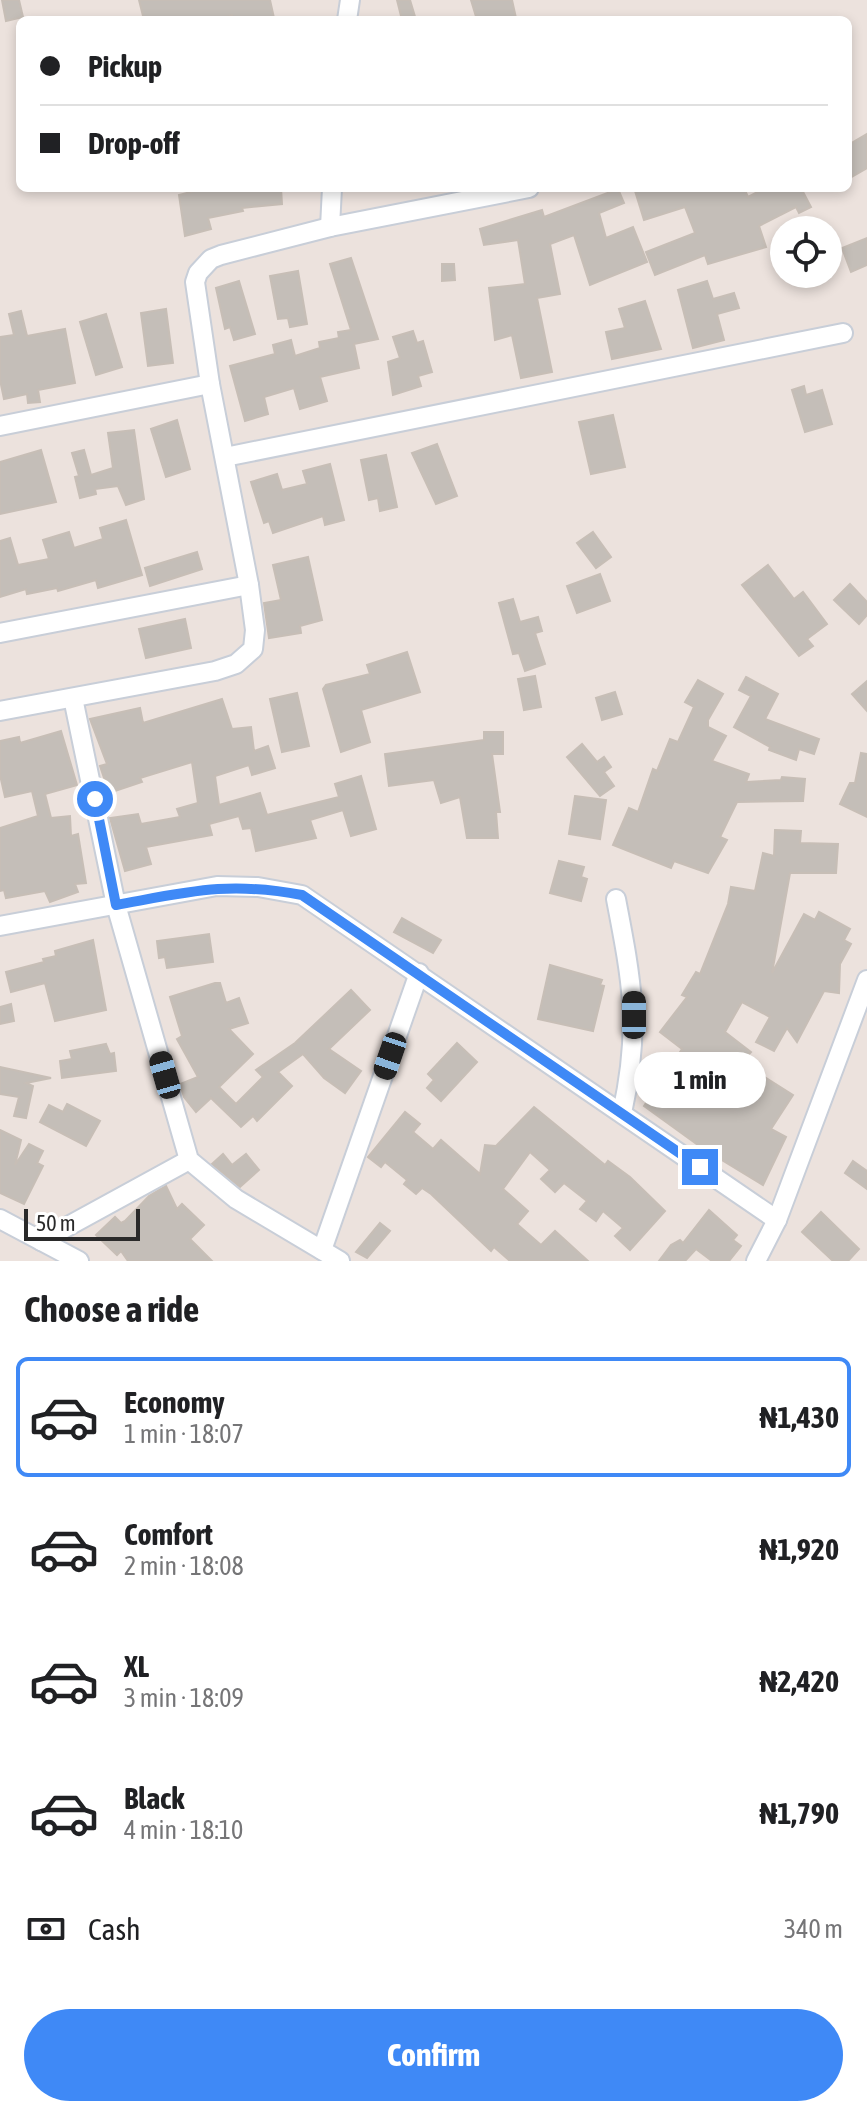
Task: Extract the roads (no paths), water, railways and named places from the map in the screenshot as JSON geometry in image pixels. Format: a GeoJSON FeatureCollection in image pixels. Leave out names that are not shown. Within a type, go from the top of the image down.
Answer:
{"type":"FeatureCollection","features":[{"type":"Feature","properties":{"kind":"street"},"geometry":{"type":"LineString","coordinates":[[330,227],[332,192]]}},
{"type":"Feature","properties":{"kind":"street"},"geometry":{"type":"LineString","coordinates":[[0,711],[215,671],[236,664],[253,649],[255,630],[249,585],[210,384],[195,282],[202,266],[221,255],[330,227],[509,192]]}},
{"type":"Feature","properties":{"kind":"street"},"geometry":{"type":"LineString","coordinates":[[225,457],[843,333]]}},
{"type":"Feature","properties":{"kind":"street"},"geometry":{"type":"LineString","coordinates":[[0,426],[210,384]]}},
{"type":"Feature","properties":{"kind":"street"},"geometry":{"type":"LineString","coordinates":[[0,633],[249,585]]}},
{"type":"Feature","properties":{"kind":"street"},"geometry":{"type":"LineString","coordinates":[[73,698],[116,905],[189,1160],[236,1199],[340,1261]]}},
{"type":"Feature","properties":{"kind":"street"},"geometry":{"type":"LineString","coordinates":[[0,926],[217,886],[258,887],[302,895],[777,1220]]}},
{"type":"Feature","properties":{"kind":"street"},"geometry":{"type":"LineString","coordinates":[[616,899],[634,992],[633,1062],[622,1113]]}},
{"type":"Feature","properties":{"kind":"street"},"geometry":{"type":"LineString","coordinates":[[322,1250],[419,973]]}},
{"type":"Feature","properties":{"kind":"street"},"geometry":{"type":"LineString","coordinates":[[756,1261],[777,1220],[867,980]]}},
{"type":"Feature","properties":{"kind":"street"},"geometry":{"type":"LineString","coordinates":[[41,1241],[189,1160]]}},
{"type":"Feature","properties":{"kind":"street"},"geometry":{"type":"LineString","coordinates":[[0,1219],[79,1261]]}}]}
